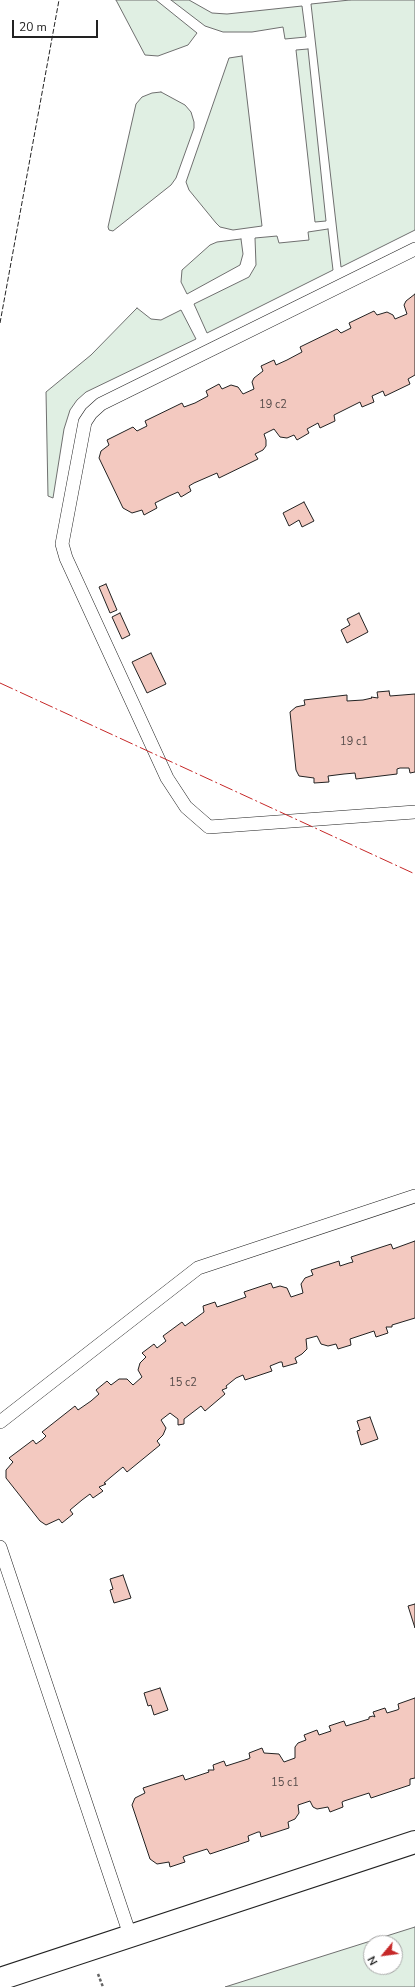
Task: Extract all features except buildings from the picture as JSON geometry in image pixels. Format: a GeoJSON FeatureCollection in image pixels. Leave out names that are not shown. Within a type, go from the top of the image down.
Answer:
{"type":"FeatureCollection","features":[{"type":"Feature","properties":{"kind":"street"},"geometry":{"type":"LineString","coordinates":[[0,1979],[415,1842]]}},
{"type":"Feature","properties":{"kind":"lane"},"geometry":{"type":"LineString","coordinates":[[415,249],[100,404],[91,412],[86,422],[62,544],[66,558],[167,778],[186,807],[209,827],[415,812]]}},
{"type":"Feature","properties":{"kind":"lane"},"geometry":{"type":"LineString","coordinates":[[0,1422],[198,1268],[415,1196]]}},
{"type":"Feature","properties":{"kind":"lane"},"geometry":{"type":"LineString","coordinates":[[0,1548],[130,1935]]}},
{"type":"Feature","properties":{"kind":"green space"},"geometry":{"type":"Polygon","coordinates":[[[116,0],[156,0],[197,33],[188,45],[158,56],[145,55],[116,0]]]}},
{"type":"Feature","properties":{"kind":"green space"},"geometry":{"type":"Polygon","coordinates":[[[171,0],[189,0],[212,13],[227,14],[302,6],[306,37],[285,39],[283,27],[252,32],[223,32],[205,26],[171,0]]]}},
{"type":"Feature","properties":{"kind":"green space"},"geometry":{"type":"Polygon","coordinates":[[[350,0],[415,0],[415,230],[341,267],[311,4],[350,0]]]}},
{"type":"Feature","properties":{"kind":"green space"},"geometry":{"type":"Polygon","coordinates":[[[308,49],[326,221],[315,222],[296,50],[308,49]]]}},
{"type":"Feature","properties":{"kind":"green space"},"geometry":{"type":"Polygon","coordinates":[[[242,56],[262,226],[233,230],[220,227],[216,223],[189,190],[186,182],[229,58],[242,56]]]}},
{"type":"Feature","properties":{"kind":"green space"},"geometry":{"type":"Polygon","coordinates":[[[161,92],[185,105],[191,112],[194,122],[194,128],[176,178],[171,185],[113,231],[109,230],[108,227],[136,104],[142,97],[152,93],[161,92]]]}},
{"type":"Feature","properties":{"kind":"green space"},"geometry":{"type":"Polygon","coordinates":[[[328,229],[333,270],[207,333],[194,304],[249,277],[256,265],[255,238],[277,236],[279,243],[309,240],[308,232],[328,229]]]}},
{"type":"Feature","properties":{"kind":"green space"},"geometry":{"type":"Polygon","coordinates":[[[241,239],[243,254],[240,265],[187,294],[181,282],[182,270],[210,245],[217,242],[241,239]]]}},
{"type":"Feature","properties":{"kind":"green space"},"geometry":{"type":"Polygon","coordinates":[[[137,308],[151,319],[161,320],[181,310],[196,339],[86,392],[77,400],[70,410],[64,429],[53,498],[48,496],[46,392],[91,355],[137,308]]]}},
{"type":"Feature","properties":{"kind":"green space"},"geometry":{"type":"Polygon","coordinates":[[[415,1927],[415,1987],[225,1987],[363,1943],[363,1975],[403,1975],[403,1935],[390,1935],[415,1927]]]}},
{"type":"Feature","properties":{"kind":"fence"},"geometry":{"type":"LineString","coordinates":[[0,323],[59,0]]}},
{"type":"Feature","properties":{"kind":"power"},"geometry":{"type":"LineString","coordinates":[[0,683],[415,874]]}}]}
